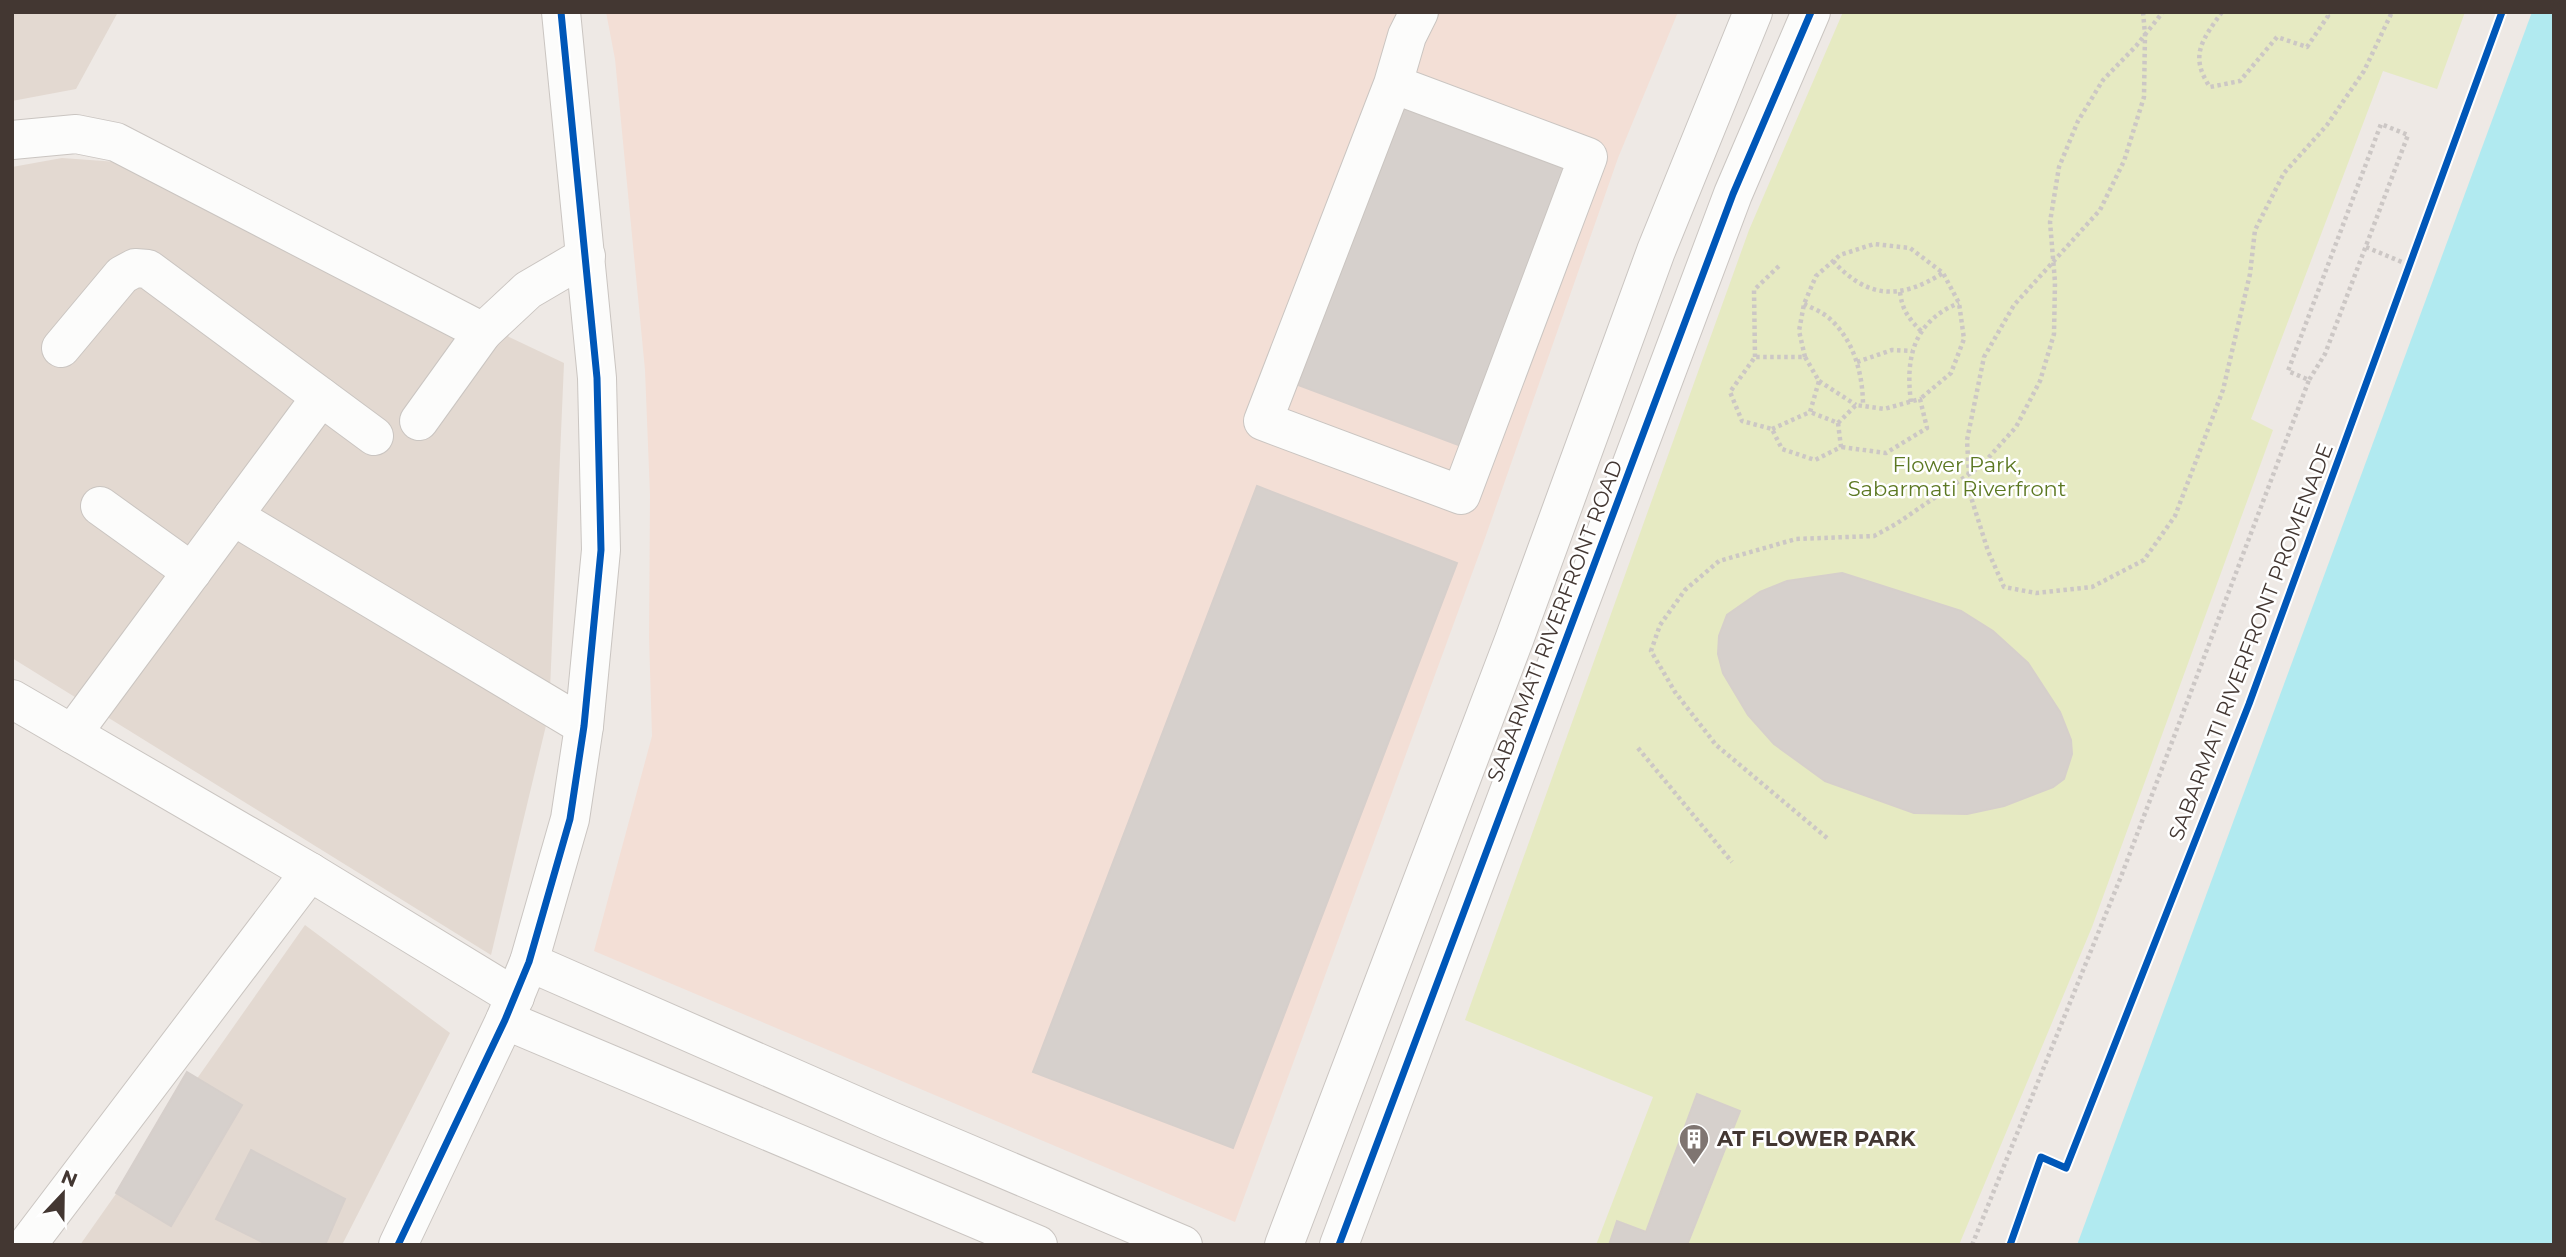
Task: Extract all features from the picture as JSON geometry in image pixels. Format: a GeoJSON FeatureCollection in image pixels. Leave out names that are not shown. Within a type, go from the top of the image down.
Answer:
{"type":"FeatureCollection","features":[{"type":"Feature","properties":{"kind":"street"},"geometry":{"type":"LineString","coordinates":[[398,1245],[516,993],[570,819],[584,726],[601,550],[597,378],[561,12]]}},
{"type":"Feature","properties":{"kind":"street"},"geometry":{"type":"LineString","coordinates":[[1392,84],[1588,157],[1461,495],[1263,421],[1392,84],[1407,36],[1419,12]]}},
{"type":"Feature","properties":{"kind":"street","name":"SABARMATI RIVERFRONT ROAD"},"geometry":{"type":"LineString","coordinates":[[1284,1245],[1514,640],[1656,251],[1753,12]]}},
{"type":"Feature","properties":{"kind":"street","name":"SABARMATI RIVERFRONT ROAD"},"geometry":{"type":"LineString","coordinates":[[1339,1245],[1733,194],[1811,12]]}},
{"type":"Feature","properties":{"kind":"street"},"geometry":{"type":"LineString","coordinates":[[12,139],[76,134],[116,142],[483,332]]}},
{"type":"Feature","properties":{"kind":"street"},"geometry":{"type":"LineString","coordinates":[[419,421],[483,332],[528,290],[586,256]]}},
{"type":"Feature","properties":{"kind":"street"},"geometry":{"type":"LineString","coordinates":[[61,348],[122,275],[135,268],[148,269],[374,436]]}},
{"type":"Feature","properties":{"kind":"street"},"geometry":{"type":"LineString","coordinates":[[72,734],[321,397]]}},
{"type":"Feature","properties":{"kind":"street"},"geometry":{"type":"LineString","coordinates":[[100,506],[192,572]]}},
{"type":"Feature","properties":{"kind":"street"},"geometry":{"type":"LineString","coordinates":[[233,516],[584,726]]}},
{"type":"Feature","properties":{"kind":"street"},"geometry":{"type":"LineString","coordinates":[[12,699],[516,993],[870,1174],[1038,1245]]}},
{"type":"Feature","properties":{"kind":"street"},"geometry":{"type":"LineString","coordinates":[[27,1245],[310,872]]}},
{"type":"Feature","properties":{"kind":"street"},"geometry":{"type":"LineString","coordinates":[[516,993],[891,1121],[1183,1245]]}},
{"type":"Feature","properties":{"kind":"street"},"geometry":{"type":"LineString","coordinates":[[870,1174],[891,1121]]}},
{"type":"Feature","properties":{"kind":"path"},"geometry":{"type":"LineString","coordinates":[[2143,12],[2144,97],[2124,161],[2100,210],[2014,305],[1983,358],[1967,440],[1970,494],[1988,551],[2004,587],[2036,593],[2092,587],[2144,560],[2175,516],[2223,390],[2250,274],[2255,230],[2284,173],[2327,125],[2364,71],[2392,12]]}},
{"type":"Feature","properties":{"kind":"path"},"geometry":{"type":"LineString","coordinates":[[1827,838],[1716,745],[1675,692],[1651,651],[1660,625],[1685,590],[1719,561],[1796,538],[1874,536],[1980,467],[2016,427],[2040,381],[2054,334],[2050,222],[2059,167],[2078,121],[2104,80],[2163,12]]}},
{"type":"Feature","properties":{"kind":"path"},"geometry":{"type":"LineString","coordinates":[[2222,12],[2199,47],[2199,71],[2210,88],[2240,81],[2277,37],[2307,47],[2328,16],[2326,12]]}},
{"type":"Feature","properties":{"kind":"path"},"geometry":{"type":"LineString","coordinates":[[1972,1245],[2122,874],[2309,380],[2325,354],[2408,135],[2381,124],[2288,371],[2309,380]]}},
{"type":"Feature","properties":{"kind":"path"},"geometry":{"type":"LineString","coordinates":[[1874,244],[1910,248],[1943,273],[1959,303],[1964,339],[1951,373],[1920,399],[1884,410],[1856,405],[1819,380],[1805,358],[1799,331],[1804,304],[1816,276],[1833,261],[1840,255],[1874,244]]}},
{"type":"Feature","properties":{"kind":"path"},"geometry":{"type":"LineString","coordinates":[[2366,247],[2409,265]]}},
{"type":"Feature","properties":{"kind":"path"},"geometry":{"type":"LineString","coordinates":[[2404,278],[2414,252]]}},
{"type":"Feature","properties":{"kind":"path"},"geometry":{"type":"LineString","coordinates":[[1833,261],[1850,280],[1875,290],[1900,292],[1923,285],[1943,273]]}},
{"type":"Feature","properties":{"kind":"path"},"geometry":{"type":"LineString","coordinates":[[1781,264],[1754,290],[1755,357],[1730,392],[1742,421],[1772,429],[1810,412],[1838,423]]}},
{"type":"Feature","properties":{"kind":"path"},"geometry":{"type":"LineString","coordinates":[[1900,292],[1907,317],[1922,332]]}},
{"type":"Feature","properties":{"kind":"path"},"geometry":{"type":"LineString","coordinates":[[1911,402],[1908,378],[1912,351],[1930,320],[1944,309],[1959,303]]}},
{"type":"Feature","properties":{"kind":"path"},"geometry":{"type":"LineString","coordinates":[[1804,304],[1829,318],[1847,340],[1857,362],[1863,390],[1863,406]]}},
{"type":"Feature","properties":{"kind":"path"},"geometry":{"type":"LineString","coordinates":[[1857,362],[1892,350],[1912,351]]}},
{"type":"Feature","properties":{"kind":"path"},"geometry":{"type":"LineString","coordinates":[[1755,357],[1805,358]]}},
{"type":"Feature","properties":{"kind":"path"},"geometry":{"type":"LineString","coordinates":[[1810,412],[1819,380]]}},
{"type":"Feature","properties":{"kind":"path"},"geometry":{"type":"LineString","coordinates":[[1772,429],[1782,449],[1815,460],[1841,447],[1886,453],[1927,428],[1920,399]]}},
{"type":"Feature","properties":{"kind":"path"},"geometry":{"type":"LineString","coordinates":[[1838,423],[1856,405]]}},
{"type":"Feature","properties":{"kind":"path"},"geometry":{"type":"LineString","coordinates":[[1838,423],[1841,447]]}},
{"type":"Feature","properties":{"kind":"path"},"geometry":{"type":"LineString","coordinates":[[1638,748],[1732,862]]}},
{"type":"Feature","properties":{"kind":"shaded area"},"geometry":{"type":"Polygon","coordinates":[[[12,12],[118,12],[76,89],[12,101],[12,12]]]}},
{"type":"Feature","properties":{"kind":"shaded area"},"geometry":{"type":"Polygon","coordinates":[[[606,12],[1678,12],[1618,158],[1485,538],[1235,1222],[594,951],[652,736],[649,637],[650,495],[645,370],[615,59],[606,12]]]}},
{"type":"Feature","properties":{"kind":"shaded area"},"geometry":{"type":"Polygon","coordinates":[[[62,158],[145,164],[564,363],[549,713],[491,955],[12,658],[12,167],[62,158]]]}},
{"type":"Feature","properties":{"kind":"shaded area"},"geometry":{"type":"Polygon","coordinates":[[[305,925],[450,1033],[342,1245],[80,1245],[305,925]]]}},
{"type":"Feature","properties":{"kind":"green space","name":"Flower Park, Sabarmati Riverfront"},"geometry":{"type":"Polygon","coordinates":[[[1843,12],[2465,12],[2437,89],[2383,71],[2251,419],[2273,430],[2092,927],[1959,1245],[1596,1245],[1653,1097],[1465,1020],[1749,230],[1843,12]]]}},
{"type":"Feature","properties":{"kind":"water"},"geometry":{"type":"Polygon","coordinates":[[[2532,12],[2554,12],[2554,1245],[2077,1245],[2532,12]]]}},
{"type":"Feature","properties":{"kind":"building"},"geometry":{"type":"Polygon","coordinates":[[[1402,107],[1565,168],[1461,446],[1298,385],[1402,107]]]}},
{"type":"Feature","properties":{"kind":"building"},"geometry":{"type":"Polygon","coordinates":[[[1257,486],[1457,563],[1233,1148],[1033,1072],[1257,486]]]}},
{"type":"Feature","properties":{"kind":"building"},"geometry":{"type":"Polygon","coordinates":[[[1842,573],[1961,611],[1993,631],[2028,663],[2060,712],[2071,740],[2072,754],[2064,779],[2053,787],[2004,806],[1967,814],[1914,813],[1825,781],[1774,744],[1748,715],[1723,673],[1718,654],[1719,636],[1727,615],[1760,592],[1787,581],[1842,573]]]}},
{"type":"Feature","properties":{"kind":"building"},"geometry":{"type":"Polygon","coordinates":[[[187,1072],[242,1105],[171,1226],[116,1193],[187,1072]]]}},
{"type":"Feature","properties":{"kind":"building","name":"AT FLOWER PARK"},"geometry":{"type":"Polygon","coordinates":[[[1697,1094],[1740,1111],[1687,1245],[1609,1245],[1617,1221],[1646,1232],[1697,1094]]]}},
{"type":"Feature","properties":{"kind":"building"},"geometry":{"type":"Polygon","coordinates":[[[251,1150],[345,1199],[325,1245],[268,1245],[216,1219],[251,1150]]]}},
{"type":"Feature","properties":{"kind":"cycle path"},"geometry":{"type":"LineString","coordinates":[[398,1245],[505,1020],[529,962],[570,819],[584,726],[601,550],[597,378],[561,12]]}},
{"type":"Feature","properties":{"kind":"cycle path"},"geometry":{"type":"LineString","coordinates":[[1339,1245],[1733,194],[1811,12]]}},
{"type":"Feature","properties":{"kind":"cycle path","name":"SABARMATI RIVERFRONT PROMENADE"},"geometry":{"type":"LineString","coordinates":[[2010,1245],[2041,1157],[2066,1168],[2249,704],[2502,12]]}},
{"type":"Feature","properties":{"kind":"place","name":"AT FLOWER PARK"},"geometry":{"type":"Point","coordinates":[1694,1166]}}]}
